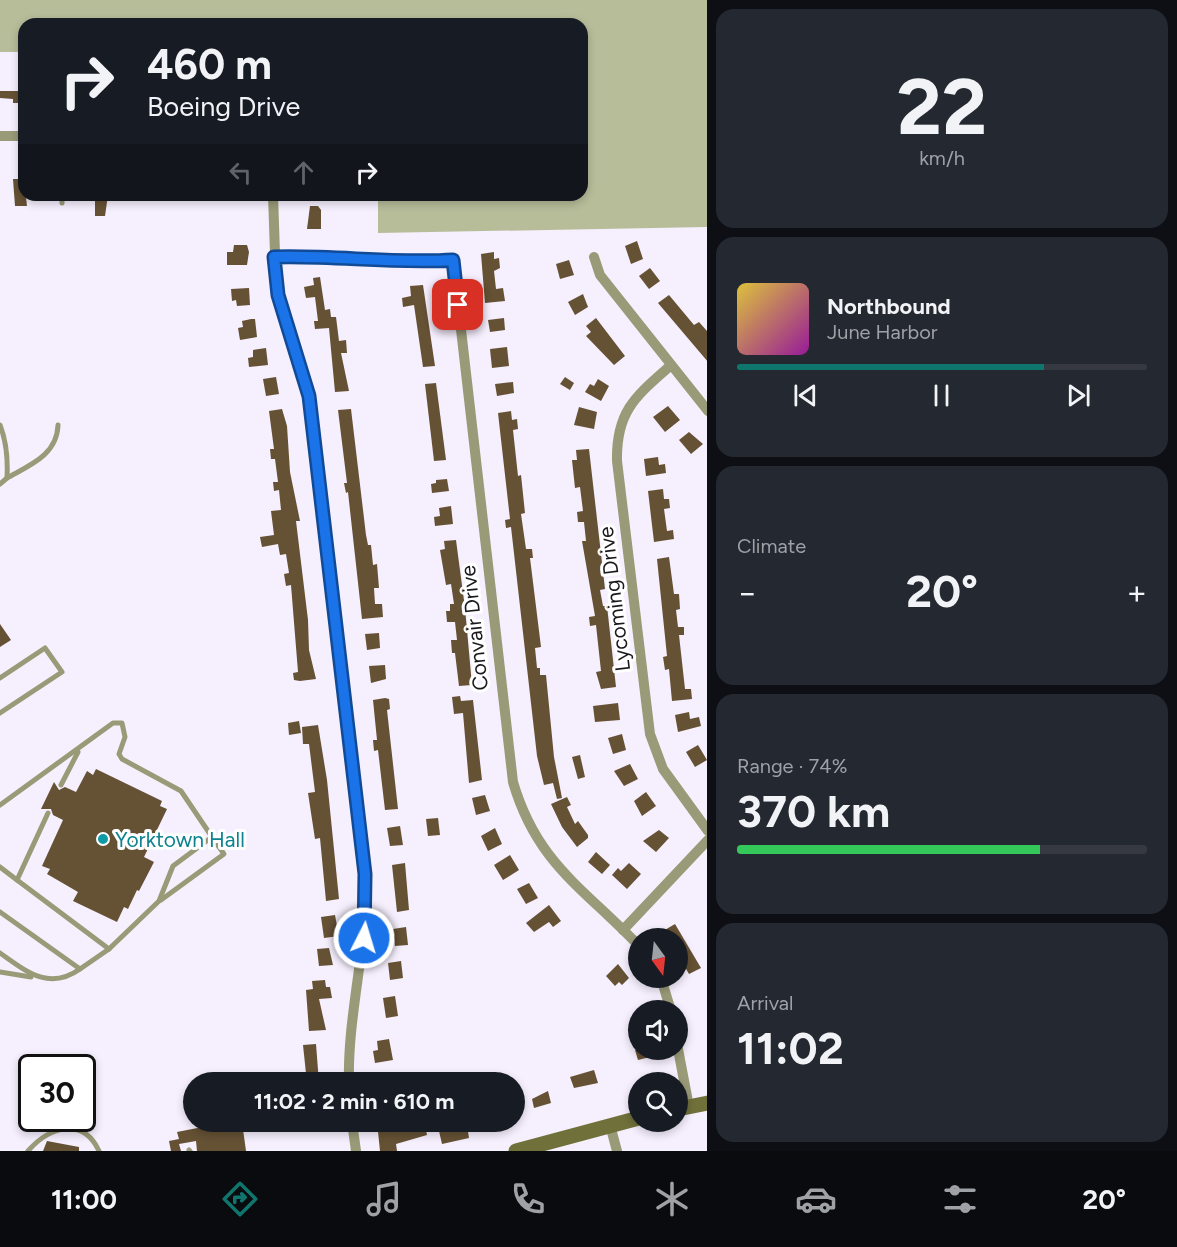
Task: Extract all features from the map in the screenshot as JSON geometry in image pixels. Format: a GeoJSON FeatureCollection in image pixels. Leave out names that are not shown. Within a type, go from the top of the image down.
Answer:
{"type":"FeatureCollection","features":[{"type":"Feature","properties":{"kind":"street"},"geometry":{"type":"LineString","coordinates":[[0,136],[18,136]]}},
{"type":"Feature","properties":{"kind":"street"},"geometry":{"type":"LineString","coordinates":[[273,201],[274,257],[278,295],[309,396],[365,874],[366,923],[350,1033],[349,1072]]}},
{"type":"Feature","properties":{"kind":"street","name":"Convair Drive"},"geometry":{"type":"LineString","coordinates":[[274,257],[334,256],[401,262],[453,260],[513,782],[528,824],[551,860],[628,935]]}},
{"type":"Feature","properties":{"kind":"street"},"geometry":{"type":"LineString","coordinates":[[594,257],[600,275],[707,410]]}},
{"type":"Feature","properties":{"kind":"street","name":"Lycoming Drive"},"geometry":{"type":"LineString","coordinates":[[670,366],[638,394],[624,413],[617,437],[617,461],[650,734],[663,769],[707,830]]}},
{"type":"Feature","properties":{"kind":"street"},"geometry":{"type":"LineString","coordinates":[[623,930],[707,841]]}},
{"type":"Feature","properties":{"kind":"street"},"geometry":{"type":"LineString","coordinates":[[688,1107],[707,1102]]}},
{"type":"Feature","properties":{"kind":"street"},"geometry":{"type":"LineString","coordinates":[[525,1150],[628,1121]]}},
{"type":"Feature","properties":{"kind":"street"},"geometry":{"type":"LineString","coordinates":[[610,1125],[617,1151]]}},
{"type":"Feature","properties":{"kind":"street"},"geometry":{"type":"LineString","coordinates":[[353,1132],[356,1151]]}},
{"type":"Feature","properties":{"kind":"lane"},"geometry":{"type":"LineString","coordinates":[[0,425],[5,438],[7,478]]}},
{"type":"Feature","properties":{"kind":"lane"},"geometry":{"type":"LineString","coordinates":[[0,484],[50,450],[58,435],[58,425]]}},
{"type":"Feature","properties":{"kind":"lane"},"geometry":{"type":"LineString","coordinates":[[0,678],[45,648],[62,672],[0,713]]}},
{"type":"Feature","properties":{"kind":"lane"},"geometry":{"type":"LineString","coordinates":[[0,805],[79,750],[113,723],[122,723],[125,731],[119,754],[122,759],[181,791],[225,854],[159,901],[109,949],[81,969],[54,981],[0,972]]}},
{"type":"Feature","properties":{"kind":"lane"},"geometry":{"type":"LineString","coordinates":[[61,785],[79,750]]}},
{"type":"Feature","properties":{"kind":"lane"},"geometry":{"type":"LineString","coordinates":[[17,880],[48,813]]}},
{"type":"Feature","properties":{"kind":"lane"},"geometry":{"type":"LineString","coordinates":[[159,901],[173,866],[212,837]]}},
{"type":"Feature","properties":{"kind":"lane"},"geometry":{"type":"LineString","coordinates":[[0,867],[109,949]]}},
{"type":"Feature","properties":{"kind":"lane"},"geometry":{"type":"LineString","coordinates":[[0,912],[81,969]]}},
{"type":"Feature","properties":{"kind":"lane"},"geometry":{"type":"LineString","coordinates":[[0,953],[33,977]]}},
{"type":"Feature","properties":{"kind":"lane"},"geometry":{"type":"LineString","coordinates":[[28,1151],[44,1134],[77,1128],[89,1134],[99,1151]]}},
{"type":"Feature","properties":{"kind":"green space"},"geometry":{"type":"Polygon","coordinates":[[[0,0],[707,0],[707,227],[378,233],[378,201],[588,201],[588,18],[18,18],[18,52],[0,52],[0,0]]]}},
{"type":"Feature","properties":{"kind":"building"},"geometry":{"type":"Polygon","coordinates":[[[0,91],[18,91],[18,103],[13,103],[13,99],[0,98],[0,91]]]}},
{"type":"Feature","properties":{"kind":"building"},"geometry":{"type":"Polygon","coordinates":[[[13,179],[18,179],[18,201],[26,201],[27,206],[15,206],[13,179]]]}},
{"type":"Feature","properties":{"kind":"building"},"geometry":{"type":"Polygon","coordinates":[[[95,201],[107,201],[105,216],[95,216],[95,201]]]}},
{"type":"Feature","properties":{"kind":"building"},"geometry":{"type":"Polygon","coordinates":[[[310,206],[318,206],[321,210],[321,229],[307,229],[310,206]]]}},
{"type":"Feature","properties":{"kind":"building"},"geometry":{"type":"Polygon","coordinates":[[[637,241],[643,259],[631,264],[625,246],[637,241]]]}},
{"type":"Feature","properties":{"kind":"building"},"geometry":{"type":"Polygon","coordinates":[[[234,245],[247,245],[249,252],[247,265],[227,265],[227,252],[233,252],[234,245]]]}},
{"type":"Feature","properties":{"kind":"building"},"geometry":{"type":"Polygon","coordinates":[[[494,252],[494,259],[499,258],[500,268],[494,271],[496,289],[503,288],[505,301],[485,303],[481,254],[494,252]]]}},
{"type":"Feature","properties":{"kind":"building"},"geometry":{"type":"Polygon","coordinates":[[[569,260],[574,275],[560,279],[556,264],[569,260]]]}},
{"type":"Feature","properties":{"kind":"building"},"geometry":{"type":"Polygon","coordinates":[[[650,268],[660,281],[649,289],[639,276],[650,268]]]}},
{"type":"Feature","properties":{"kind":"building"},"geometry":{"type":"Polygon","coordinates":[[[320,277],[325,310],[330,309],[331,317],[336,317],[339,341],[346,340],[347,353],[341,353],[349,391],[335,392],[329,328],[315,329],[314,321],[318,321],[315,297],[306,298],[304,287],[314,285],[313,278],[320,277]]]}},
{"type":"Feature","properties":{"kind":"building"},"geometry":{"type":"Polygon","coordinates":[[[423,285],[435,366],[423,367],[414,305],[403,307],[402,298],[411,296],[410,286],[423,285]]]}},
{"type":"Feature","properties":{"kind":"building"},"geometry":{"type":"Polygon","coordinates":[[[249,288],[250,305],[237,306],[236,300],[232,301],[231,289],[249,288]]]}},
{"type":"Feature","properties":{"kind":"building"},"geometry":{"type":"Polygon","coordinates":[[[583,294],[588,307],[575,315],[568,302],[583,294]]]}},
{"type":"Feature","properties":{"kind":"building"},"geometry":{"type":"Polygon","coordinates":[[[669,295],[694,325],[699,322],[707,331],[707,361],[658,303],[669,295]]]}},
{"type":"Feature","properties":{"kind":"building"},"geometry":{"type":"Polygon","coordinates":[[[504,318],[505,330],[490,332],[488,320],[504,318]]]}},
{"type":"Feature","properties":{"kind":"building"},"geometry":{"type":"Polygon","coordinates":[[[596,318],[625,356],[614,365],[586,336],[591,332],[586,326],[596,318]]]}},
{"type":"Feature","properties":{"kind":"building"},"geometry":{"type":"Polygon","coordinates":[[[255,319],[257,337],[240,340],[238,328],[243,327],[242,321],[255,319]]]}},
{"type":"Feature","properties":{"kind":"building"},"geometry":{"type":"Polygon","coordinates":[[[507,347],[509,366],[492,368],[490,349],[507,347]]]}},
{"type":"Feature","properties":{"kind":"building"},"geometry":{"type":"Polygon","coordinates":[[[266,348],[268,365],[249,367],[248,358],[253,357],[253,350],[266,348]]]}},
{"type":"Feature","properties":{"kind":"building"},"geometry":{"type":"Polygon","coordinates":[[[276,377],[279,394],[266,396],[263,379],[276,377]]]}},
{"type":"Feature","properties":{"kind":"building"},"geometry":{"type":"Polygon","coordinates":[[[565,377],[574,383],[570,390],[560,384],[565,377]]]}},
{"type":"Feature","properties":{"kind":"building"},"geometry":{"type":"Polygon","coordinates":[[[598,379],[609,386],[601,401],[585,392],[590,384],[594,386],[598,379]]]}},
{"type":"Feature","properties":{"kind":"building"},"geometry":{"type":"Polygon","coordinates":[[[513,382],[514,393],[497,396],[495,384],[513,382]]]}},
{"type":"Feature","properties":{"kind":"building"},"geometry":{"type":"Polygon","coordinates":[[[436,383],[446,460],[434,461],[425,384],[436,383]]]}},
{"type":"Feature","properties":{"kind":"building"},"geometry":{"type":"Polygon","coordinates":[[[668,406],[680,420],[665,432],[653,417],[668,406]]]}},
{"type":"Feature","properties":{"kind":"building"},"geometry":{"type":"Polygon","coordinates":[[[579,407],[597,412],[594,429],[574,425],[579,407]]]}},
{"type":"Feature","properties":{"kind":"building"},"geometry":{"type":"Polygon","coordinates":[[[282,409],[287,426],[290,472],[300,521],[296,521],[308,620],[309,650],[316,679],[300,681],[294,680],[293,673],[298,672],[291,585],[286,586],[284,574],[289,573],[286,554],[280,555],[278,544],[262,547],[260,537],[274,535],[271,511],[281,510],[279,490],[274,491],[273,482],[278,482],[275,459],[271,459],[270,449],[274,449],[269,411],[282,409]]]}},
{"type":"Feature","properties":{"kind":"building"},"geometry":{"type":"Polygon","coordinates":[[[351,409],[366,535],[368,545],[371,545],[373,565],[377,564],[379,588],[374,588],[375,604],[382,604],[383,617],[362,619],[348,492],[346,493],[344,483],[347,483],[338,410],[351,409]]]}},
{"type":"Feature","properties":{"kind":"building"},"geometry":{"type":"Polygon","coordinates":[[[511,411],[512,420],[517,419],[518,429],[513,430],[518,476],[521,475],[525,513],[521,514],[526,549],[532,549],[533,558],[530,558],[541,647],[535,648],[537,668],[540,668],[540,675],[546,675],[554,757],[562,798],[557,799],[553,783],[544,785],[537,756],[511,527],[506,528],[505,520],[510,519],[498,413],[511,411]]]}},
{"type":"Feature","properties":{"kind":"building"},"geometry":{"type":"Polygon","coordinates":[[[689,432],[703,444],[691,454],[679,440],[689,432]]]}},
{"type":"Feature","properties":{"kind":"building"},"geometry":{"type":"Polygon","coordinates":[[[589,449],[605,589],[600,590],[603,606],[607,606],[616,687],[601,689],[596,672],[601,671],[596,625],[590,626],[589,617],[595,616],[582,541],[586,541],[584,522],[578,522],[577,512],[583,511],[580,487],[575,488],[572,460],[577,460],[576,450],[589,449]]]}},
{"type":"Feature","properties":{"kind":"building"},"geometry":{"type":"Polygon","coordinates":[[[658,457],[659,465],[665,464],[666,473],[646,476],[644,459],[658,457]]]}},
{"type":"Feature","properties":{"kind":"building"},"geometry":{"type":"Polygon","coordinates":[[[447,479],[449,491],[432,493],[431,484],[436,483],[436,480],[447,479]]]}},
{"type":"Feature","properties":{"kind":"building"},"geometry":{"type":"Polygon","coordinates":[[[663,489],[664,499],[669,499],[670,508],[664,509],[667,531],[673,530],[674,539],[654,542],[648,491],[663,489]]]}},
{"type":"Feature","properties":{"kind":"building"},"geometry":{"type":"Polygon","coordinates":[[[451,506],[453,524],[435,526],[434,517],[440,516],[439,508],[451,506]]]}},
{"type":"Feature","properties":{"kind":"building"},"geometry":{"type":"Polygon","coordinates":[[[456,540],[472,685],[459,686],[451,640],[457,640],[455,622],[447,622],[446,611],[450,611],[450,604],[454,604],[451,584],[446,585],[440,550],[445,549],[444,541],[456,540]]]}},
{"type":"Feature","properties":{"kind":"building"},"geometry":{"type":"Polygon","coordinates":[[[669,557],[674,594],[679,594],[680,609],[676,610],[678,627],[684,627],[684,635],[679,635],[685,689],[691,689],[692,699],[672,701],[669,669],[665,670],[663,657],[667,656],[657,559],[669,557]]]}},
{"type":"Feature","properties":{"kind":"building"},"geometry":{"type":"Polygon","coordinates":[[[0,624],[11,640],[0,647],[0,624]]]}},
{"type":"Feature","properties":{"kind":"building"},"geometry":{"type":"Polygon","coordinates":[[[379,633],[380,648],[367,650],[365,634],[379,633]]]}},
{"type":"Feature","properties":{"kind":"building"},"geometry":{"type":"Polygon","coordinates":[[[385,665],[386,679],[371,683],[369,666],[385,665]]]}},
{"type":"Feature","properties":{"kind":"building"},"geometry":{"type":"Polygon","coordinates":[[[460,696],[461,701],[473,700],[482,780],[469,783],[463,713],[454,714],[452,697],[460,696]]]}},
{"type":"Feature","properties":{"kind":"building"},"geometry":{"type":"Polygon","coordinates":[[[389,699],[390,709],[387,710],[398,809],[385,810],[378,750],[374,751],[373,740],[377,740],[373,700],[389,699]]]}},
{"type":"Feature","properties":{"kind":"building"},"geometry":{"type":"Polygon","coordinates":[[[618,703],[620,720],[595,722],[593,706],[618,703]]]}},
{"type":"Feature","properties":{"kind":"building"},"geometry":{"type":"Polygon","coordinates":[[[689,712],[690,719],[699,717],[701,726],[678,732],[675,715],[689,712]]]}},
{"type":"Feature","properties":{"kind":"building"},"geometry":{"type":"Polygon","coordinates":[[[299,721],[301,733],[289,735],[288,723],[299,721]]]}},
{"type":"Feature","properties":{"kind":"building"},"geometry":{"type":"Polygon","coordinates":[[[318,725],[327,780],[339,899],[326,901],[320,838],[315,839],[308,793],[315,792],[309,744],[303,744],[302,727],[318,725]]]}},
{"type":"Feature","properties":{"kind":"building"},"geometry":{"type":"Polygon","coordinates":[[[622,734],[626,750],[613,754],[608,738],[622,734]]]}},
{"type":"Feature","properties":{"kind":"building"},"geometry":{"type":"Polygon","coordinates":[[[698,745],[707,760],[695,767],[686,752],[698,745]]]}},
{"type":"Feature","properties":{"kind":"building"},"geometry":{"type":"Polygon","coordinates":[[[580,755],[585,777],[578,779],[572,757],[580,755]]]}},
{"type":"Feature","properties":{"kind":"building"},"geometry":{"type":"Polygon","coordinates":[[[630,764],[638,779],[624,786],[614,771],[630,764]]]}},
{"type":"Feature","properties":{"kind":"building","name":"Yorktown Hall"},"geometry":{"type":"Polygon","coordinates":[[[96,769],[162,801],[160,806],[167,809],[144,857],[154,862],[128,909],[124,907],[117,922],[73,901],[78,892],[47,874],[50,869],[42,866],[63,820],[53,815],[51,809],[41,809],[54,782],[59,790],[65,787],[76,792],[87,771],[93,775],[96,769]]]}},
{"type":"Feature","properties":{"kind":"building"},"geometry":{"type":"Polygon","coordinates":[[[646,792],[656,806],[642,816],[634,801],[646,792]]]}},
{"type":"Feature","properties":{"kind":"building"},"geometry":{"type":"Polygon","coordinates":[[[485,795],[490,811],[476,815],[472,798],[485,795]]]}},
{"type":"Feature","properties":{"kind":"building"},"geometry":{"type":"Polygon","coordinates":[[[567,797],[571,805],[567,807],[575,824],[578,821],[588,835],[588,838],[577,847],[562,827],[551,804],[567,797]]]}},
{"type":"Feature","properties":{"kind":"building"},"geometry":{"type":"Polygon","coordinates":[[[438,818],[440,835],[428,836],[426,819],[438,818]]]}},
{"type":"Feature","properties":{"kind":"building"},"geometry":{"type":"Polygon","coordinates":[[[400,826],[403,845],[390,846],[387,828],[400,826]]]}},
{"type":"Feature","properties":{"kind":"building"},"geometry":{"type":"Polygon","coordinates":[[[495,828],[502,844],[488,851],[481,836],[495,828]]]}},
{"type":"Feature","properties":{"kind":"building"},"geometry":{"type":"Polygon","coordinates":[[[659,830],[669,838],[656,852],[643,841],[659,830]]]}},
{"type":"Feature","properties":{"kind":"building"},"geometry":{"type":"Polygon","coordinates":[[[596,852],[610,865],[602,874],[588,862],[596,852]]]}},
{"type":"Feature","properties":{"kind":"building"},"geometry":{"type":"Polygon","coordinates":[[[510,855],[519,870],[503,880],[494,865],[510,855]]]}},
{"type":"Feature","properties":{"kind":"building"},"geometry":{"type":"Polygon","coordinates":[[[405,863],[409,910],[397,912],[392,865],[405,863]]]}},
{"type":"Feature","properties":{"kind":"building"},"geometry":{"type":"Polygon","coordinates":[[[629,863],[641,874],[627,889],[612,875],[618,868],[621,871],[629,863]]]}},
{"type":"Feature","properties":{"kind":"building"},"geometry":{"type":"Polygon","coordinates":[[[529,883],[538,898],[526,904],[517,889],[529,883]]]}},
{"type":"Feature","properties":{"kind":"building"},"geometry":{"type":"Polygon","coordinates":[[[549,905],[561,921],[553,927],[549,922],[534,932],[526,923],[549,905]]]}},
{"type":"Feature","properties":{"kind":"building"},"geometry":{"type":"Polygon","coordinates":[[[335,915],[339,936],[324,938],[321,917],[335,915]]]}},
{"type":"Feature","properties":{"kind":"building"},"geometry":{"type":"Polygon","coordinates":[[[406,927],[408,945],[395,946],[393,929],[406,927]]]}},
{"type":"Feature","properties":{"kind":"building"},"geometry":{"type":"Polygon","coordinates":[[[688,946],[701,968],[689,974],[688,972],[688,946]]]}},
{"type":"Feature","properties":{"kind":"building"},"geometry":{"type":"Polygon","coordinates":[[[329,948],[333,965],[319,966],[317,949],[329,948]]]}},
{"type":"Feature","properties":{"kind":"building"},"geometry":{"type":"Polygon","coordinates":[[[401,961],[403,978],[390,980],[388,963],[401,961]]]}},
{"type":"Feature","properties":{"kind":"building"},"geometry":{"type":"Polygon","coordinates":[[[618,964],[628,979],[622,985],[619,982],[615,986],[606,976],[618,964]]]}},
{"type":"Feature","properties":{"kind":"building"},"geometry":{"type":"Polygon","coordinates":[[[325,980],[326,987],[330,987],[332,998],[319,999],[326,1030],[309,1031],[306,990],[313,989],[312,981],[325,980]]]}},
{"type":"Feature","properties":{"kind":"building"},"geometry":{"type":"Polygon","coordinates":[[[395,996],[398,1016],[386,1018],[383,998],[395,996]]]}},
{"type":"Feature","properties":{"kind":"building"},"geometry":{"type":"Polygon","coordinates":[[[389,1039],[393,1060],[375,1063],[373,1051],[378,1050],[377,1041],[389,1039]]]}},
{"type":"Feature","properties":{"kind":"building"},"geometry":{"type":"Polygon","coordinates":[[[316,1044],[318,1072],[306,1072],[303,1045],[316,1044]]]}},
{"type":"Feature","properties":{"kind":"building"},"geometry":{"type":"Polygon","coordinates":[[[594,1070],[598,1083],[574,1088],[570,1077],[594,1070]]]}},
{"type":"Feature","properties":{"kind":"building"},"geometry":{"type":"Polygon","coordinates":[[[548,1091],[551,1103],[534,1108],[532,1099],[548,1091]]]}},
{"type":"Feature","properties":{"kind":"building"},"geometry":{"type":"Polygon","coordinates":[[[177,1132],[243,1132],[246,1151],[197,1151],[196,1141],[179,1144],[181,1151],[171,1151],[169,1141],[179,1139],[177,1132]]]}},
{"type":"Feature","properties":{"kind":"building"},"geometry":{"type":"Polygon","coordinates":[[[378,1132],[426,1132],[427,1135],[396,1144],[397,1151],[380,1151],[378,1132]]]}},
{"type":"Feature","properties":{"kind":"building"},"geometry":{"type":"Polygon","coordinates":[[[439,1132],[468,1132],[469,1138],[442,1144],[439,1132]]]}},
{"type":"Feature","properties":{"kind":"building"},"geometry":{"type":"Polygon","coordinates":[[[47,1141],[79,1147],[79,1151],[43,1151],[47,1141]]]}},
{"type":"Feature","properties":{"kind":"place","name":"Yorktown Hall"},"geometry":{"type":"Point","coordinates":[103,839]}},
{"type":"Feature","properties":{"kind":"route"},"geometry":{"type":"LineString","coordinates":[[364,938],[365,874],[309,396],[304,373],[278,295],[274,257],[334,256],[401,262],[453,260],[458,305]]}}]}
